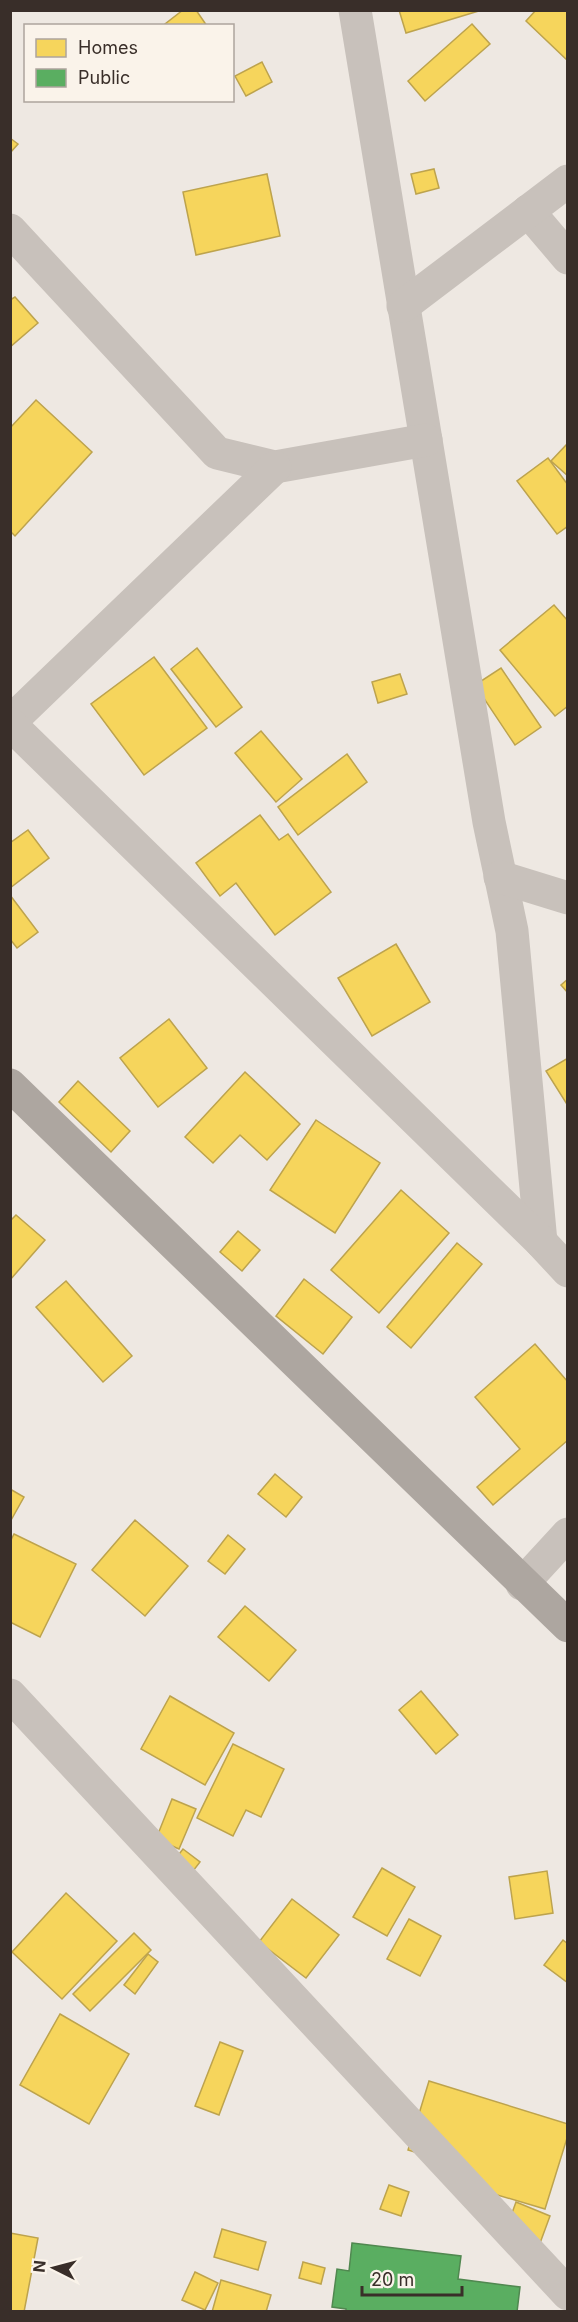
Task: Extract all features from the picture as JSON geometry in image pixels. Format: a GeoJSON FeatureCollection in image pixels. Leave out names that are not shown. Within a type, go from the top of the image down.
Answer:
{"type":"FeatureCollection","features":[{"type":"Feature","properties":{"kind":"main road"},"geometry":{"type":"LineString","coordinates":[[10,1085],[567,1626]]}},
{"type":"Feature","properties":{"kind":"street"},"geometry":{"type":"LineString","coordinates":[[354,10],[489,822],[512,931],[541,1242]]}},
{"type":"Feature","properties":{"kind":"street"},"geometry":{"type":"LineString","coordinates":[[403,306],[567,181]]}},
{"type":"Feature","properties":{"kind":"street"},"geometry":{"type":"LineString","coordinates":[[528,211],[567,258]]}},
{"type":"Feature","properties":{"kind":"street"},"geometry":{"type":"LineString","coordinates":[[15,243],[217,453],[274,467],[426,440]]}},
{"type":"Feature","properties":{"kind":"street"},"geometry":{"type":"LineString","coordinates":[[274,467],[10,723],[541,1242],[567,1271]]}},
{"type":"Feature","properties":{"kind":"street"},"geometry":{"type":"LineString","coordinates":[[500,876],[567,898]]}},
{"type":"Feature","properties":{"kind":"street"},"geometry":{"type":"LineString","coordinates":[[522,1584],[567,1534]]}},
{"type":"Feature","properties":{"kind":"street"},"geometry":{"type":"LineString","coordinates":[[10,1695],[567,2294]]}},
{"type":"Feature","properties":{"kind":"building: Homes"},"geometry":{"type":"Polygon","coordinates":[[[183,10],[196,10],[206,24],[165,24],[183,10]]]}},
{"type":"Feature","properties":{"kind":"building: Homes"},"geometry":{"type":"Polygon","coordinates":[[[399,10],[482,10],[406,33],[399,10]]]}},
{"type":"Feature","properties":{"kind":"building: Homes"},"geometry":{"type":"Polygon","coordinates":[[[536,10],[568,10],[568,61],[526,21],[536,10]]]}},
{"type":"Feature","properties":{"kind":"building: Homes"},"geometry":{"type":"Polygon","coordinates":[[[472,24],[490,44],[425,101],[408,81],[472,24]]]}},
{"type":"Feature","properties":{"kind":"building: Homes"},"geometry":{"type":"Polygon","coordinates":[[[262,62],[272,82],[246,96],[235,76],[262,62]]]}},
{"type":"Feature","properties":{"kind":"building: Homes"},"geometry":{"type":"Polygon","coordinates":[[[10,138],[18,144],[10,153],[10,138]]]}},
{"type":"Feature","properties":{"kind":"building: Homes"},"geometry":{"type":"Polygon","coordinates":[[[434,169],[439,188],[416,194],[411,174],[434,169]]]}},
{"type":"Feature","properties":{"kind":"building: Homes"},"geometry":{"type":"Polygon","coordinates":[[[267,174],[280,236],[196,255],[183,192],[267,174]]]}},
{"type":"Feature","properties":{"kind":"building: Homes"},"geometry":{"type":"Polygon","coordinates":[[[15,297],[38,323],[10,347],[10,300],[15,297]]]}},
{"type":"Feature","properties":{"kind":"building: Homes"},"geometry":{"type":"Polygon","coordinates":[[[36,400],[92,452],[15,536],[10,531],[10,428],[36,400]]]}},
{"type":"Feature","properties":{"kind":"building: Homes"},"geometry":{"type":"Polygon","coordinates":[[[568,443],[568,476],[551,461],[568,443]]]}},
{"type":"Feature","properties":{"kind":"building: Homes"},"geometry":{"type":"Polygon","coordinates":[[[548,458],[568,485],[568,526],[557,534],[517,481],[548,458]]]}},
{"type":"Feature","properties":{"kind":"building: Homes"},"geometry":{"type":"Polygon","coordinates":[[[554,605],[568,621],[568,706],[555,716],[500,650],[554,605]]]}},
{"type":"Feature","properties":{"kind":"building: Homes"},"geometry":{"type":"Polygon","coordinates":[[[197,648],[242,707],[216,727],[171,669],[197,648]]]}},
{"type":"Feature","properties":{"kind":"building: Homes"},"geometry":{"type":"Polygon","coordinates":[[[154,657],[207,728],[144,775],[91,704],[154,657]]]}},
{"type":"Feature","properties":{"kind":"building: Homes"},"geometry":{"type":"Polygon","coordinates":[[[501,668],[541,727],[515,745],[475,685],[501,668]]]}},
{"type":"Feature","properties":{"kind":"building: Homes"},"geometry":{"type":"Polygon","coordinates":[[[400,674],[407,694],[378,703],[372,682],[400,674]]]}},
{"type":"Feature","properties":{"kind":"building: Homes"},"geometry":{"type":"Polygon","coordinates":[[[261,731],[302,779],[276,802],[235,753],[261,731]]]}},
{"type":"Feature","properties":{"kind":"building: Homes"},"geometry":{"type":"Polygon","coordinates":[[[347,754],[367,782],[298,835],[278,807],[347,754]]]}},
{"type":"Feature","properties":{"kind":"building: Homes"},"geometry":{"type":"Polygon","coordinates":[[[260,815],[279,840],[288,834],[331,892],[275,935],[236,883],[220,896],[196,863],[260,815]]]}},
{"type":"Feature","properties":{"kind":"building: Homes"},"geometry":{"type":"Polygon","coordinates":[[[28,830],[49,858],[10,888],[10,843],[28,830]]]}},
{"type":"Feature","properties":{"kind":"building: Homes"},"geometry":{"type":"Polygon","coordinates":[[[10,895],[38,932],[17,948],[10,939],[10,895]]]}},
{"type":"Feature","properties":{"kind":"building: Homes"},"geometry":{"type":"Polygon","coordinates":[[[396,944],[430,1002],[372,1036],[338,978],[396,944]]]}},
{"type":"Feature","properties":{"kind":"building: Homes"},"geometry":{"type":"Polygon","coordinates":[[[568,979],[568,993],[561,985],[568,979]]]}},
{"type":"Feature","properties":{"kind":"building: Homes"},"geometry":{"type":"Polygon","coordinates":[[[169,1019],[207,1068],[158,1107],[120,1058],[169,1019]]]}},
{"type":"Feature","properties":{"kind":"building: Homes"},"geometry":{"type":"Polygon","coordinates":[[[568,1058],[568,1106],[546,1071],[568,1058]]]}},
{"type":"Feature","properties":{"kind":"building: Homes"},"geometry":{"type":"Polygon","coordinates":[[[245,1072],[300,1124],[267,1160],[240,1135],[213,1163],[185,1137],[245,1072]]]}},
{"type":"Feature","properties":{"kind":"building: Homes"},"geometry":{"type":"Polygon","coordinates":[[[78,1081],[130,1131],[111,1152],[59,1102],[78,1081]]]}},
{"type":"Feature","properties":{"kind":"building: Homes"},"geometry":{"type":"Polygon","coordinates":[[[316,1120],[380,1163],[335,1233],[270,1190],[316,1120]]]}},
{"type":"Feature","properties":{"kind":"building: Homes"},"geometry":{"type":"Polygon","coordinates":[[[401,1190],[449,1233],[379,1313],[331,1270],[401,1190]]]}},
{"type":"Feature","properties":{"kind":"building: Homes"},"geometry":{"type":"Polygon","coordinates":[[[16,1215],[45,1240],[10,1280],[10,1221],[16,1215]]]}},
{"type":"Feature","properties":{"kind":"building: Homes"},"geometry":{"type":"Polygon","coordinates":[[[238,1231],[260,1250],[242,1271],[220,1252],[238,1231]]]}},
{"type":"Feature","properties":{"kind":"building: Homes"},"geometry":{"type":"Polygon","coordinates":[[[457,1243],[482,1264],[411,1348],[387,1327],[457,1243]]]}},
{"type":"Feature","properties":{"kind":"building: Homes"},"geometry":{"type":"Polygon","coordinates":[[[304,1279],[352,1317],[323,1354],[276,1316],[304,1279]]]}},
{"type":"Feature","properties":{"kind":"building: Homes"},"geometry":{"type":"Polygon","coordinates":[[[66,1281],[132,1356],[103,1382],[36,1307],[66,1281]]]}},
{"type":"Feature","properties":{"kind":"building: Homes"},"geometry":{"type":"Polygon","coordinates":[[[535,1344],[568,1382],[568,1440],[493,1505],[477,1487],[520,1449],[475,1397],[535,1344]]]}},
{"type":"Feature","properties":{"kind":"building: Homes"},"geometry":{"type":"Polygon","coordinates":[[[275,1474],[302,1497],[286,1517],[258,1494],[275,1474]]]}},
{"type":"Feature","properties":{"kind":"building: Homes"},"geometry":{"type":"Polygon","coordinates":[[[10,1489],[24,1497],[10,1522],[10,1489]]]}},
{"type":"Feature","properties":{"kind":"building: Homes"},"geometry":{"type":"Polygon","coordinates":[[[135,1520],[188,1566],[145,1616],[92,1570],[135,1520]]]}},
{"type":"Feature","properties":{"kind":"building: Homes"},"geometry":{"type":"Polygon","coordinates":[[[14,1534],[76,1564],[40,1637],[10,1622],[10,1542],[14,1534]]]}},
{"type":"Feature","properties":{"kind":"building: Homes"},"geometry":{"type":"Polygon","coordinates":[[[228,1535],[245,1549],[225,1574],[208,1561],[228,1535]]]}},
{"type":"Feature","properties":{"kind":"building: Homes"},"geometry":{"type":"Polygon","coordinates":[[[245,1606],[296,1650],[269,1681],[218,1637],[245,1606]]]}},
{"type":"Feature","properties":{"kind":"building: Homes"},"geometry":{"type":"Polygon","coordinates":[[[421,1691],[458,1735],[436,1754],[399,1710],[421,1691]]]}},
{"type":"Feature","properties":{"kind":"building: Homes"},"geometry":{"type":"Polygon","coordinates":[[[170,1696],[234,1733],[205,1785],[141,1749],[170,1696]]]}},
{"type":"Feature","properties":{"kind":"building: Homes"},"geometry":{"type":"Polygon","coordinates":[[[233,1744],[284,1769],[261,1817],[246,1810],[233,1836],[197,1818],[233,1744]]]}},
{"type":"Feature","properties":{"kind":"building: Homes"},"geometry":{"type":"Polygon","coordinates":[[[172,1799],[196,1809],[179,1849],[156,1839],[172,1799]]]}},
{"type":"Feature","properties":{"kind":"building: Homes"},"geometry":{"type":"Polygon","coordinates":[[[183,1849],[200,1862],[183,1884],[166,1871],[183,1849]]]}},
{"type":"Feature","properties":{"kind":"building: Homes"},"geometry":{"type":"Polygon","coordinates":[[[382,1868],[415,1887],[387,1936],[353,1917],[382,1868]]]}},
{"type":"Feature","properties":{"kind":"building: Homes"},"geometry":{"type":"Polygon","coordinates":[[[547,1871],[553,1913],[515,1919],[509,1877],[547,1871]]]}},
{"type":"Feature","properties":{"kind":"building: Homes"},"geometry":{"type":"Polygon","coordinates":[[[66,1893],[117,1941],[62,1999],[12,1952],[66,1893]]]}},
{"type":"Feature","properties":{"kind":"building: Homes"},"geometry":{"type":"Polygon","coordinates":[[[292,1899],[339,1935],[306,1978],[259,1942],[292,1899]]]}},
{"type":"Feature","properties":{"kind":"building: Homes"},"geometry":{"type":"Polygon","coordinates":[[[409,1919],[441,1936],[420,1976],[387,1959],[409,1919]]]}},
{"type":"Feature","properties":{"kind":"building: Homes"},"geometry":{"type":"Polygon","coordinates":[[[134,1933],[151,1950],[90,2011],[73,1994],[134,1933]]]}},
{"type":"Feature","properties":{"kind":"building: Homes"},"geometry":{"type":"Polygon","coordinates":[[[563,1940],[568,1944],[568,1983],[544,1965],[563,1940]]]}},
{"type":"Feature","properties":{"kind":"building: Homes"},"geometry":{"type":"Polygon","coordinates":[[[148,1954],[158,1962],[135,1994],[124,1985],[148,1954]]]}},
{"type":"Feature","properties":{"kind":"building: Homes"},"geometry":{"type":"Polygon","coordinates":[[[60,2014],[129,2054],[89,2124],[20,2085],[60,2014]]]}},
{"type":"Feature","properties":{"kind":"building: Homes"},"geometry":{"type":"Polygon","coordinates":[[[220,2042],[243,2051],[219,2115],[195,2106],[220,2042]]]}},
{"type":"Feature","properties":{"kind":"building: Homes"},"geometry":{"type":"Polygon","coordinates":[[[429,2081],[568,2124],[568,2135],[545,2209],[467,2186],[472,2169],[408,2150],[429,2081]]]}},
{"type":"Feature","properties":{"kind":"building: Homes"},"geometry":{"type":"Polygon","coordinates":[[[389,2185],[409,2192],[401,2216],[380,2209],[389,2185]]]}},
{"type":"Feature","properties":{"kind":"building: Homes"},"geometry":{"type":"Polygon","coordinates":[[[516,2202],[550,2216],[536,2254],[502,2241],[516,2202]]]}},
{"type":"Feature","properties":{"kind":"building: Homes"},"geometry":{"type":"Polygon","coordinates":[[[222,2229],[266,2242],[258,2270],[214,2257],[222,2229]]]}},
{"type":"Feature","properties":{"kind":"building: Homes"},"geometry":{"type":"Polygon","coordinates":[[[10,2233],[38,2238],[24,2312],[10,2312],[10,2233]]]}},
{"type":"Feature","properties":{"kind":"building: Homes"},"geometry":{"type":"Polygon","coordinates":[[[303,2262],[325,2268],[321,2284],[299,2278],[303,2262]]]}},
{"type":"Feature","properties":{"kind":"building: Homes"},"geometry":{"type":"Polygon","coordinates":[[[195,2272],[218,2283],[205,2310],[182,2300],[195,2272]]]}},
{"type":"Feature","properties":{"kind":"building: Homes"},"geometry":{"type":"Polygon","coordinates":[[[221,2280],[271,2295],[266,2312],[212,2312],[221,2280]]]}},
{"type":"Feature","properties":{"kind":"building: Public"},"geometry":{"type":"Polygon","coordinates":[[[352,2243],[461,2256],[458,2279],[520,2287],[517,2312],[346,2312],[346,2309],[332,2307],[337,2269],[349,2271],[352,2243]]]}}]}
